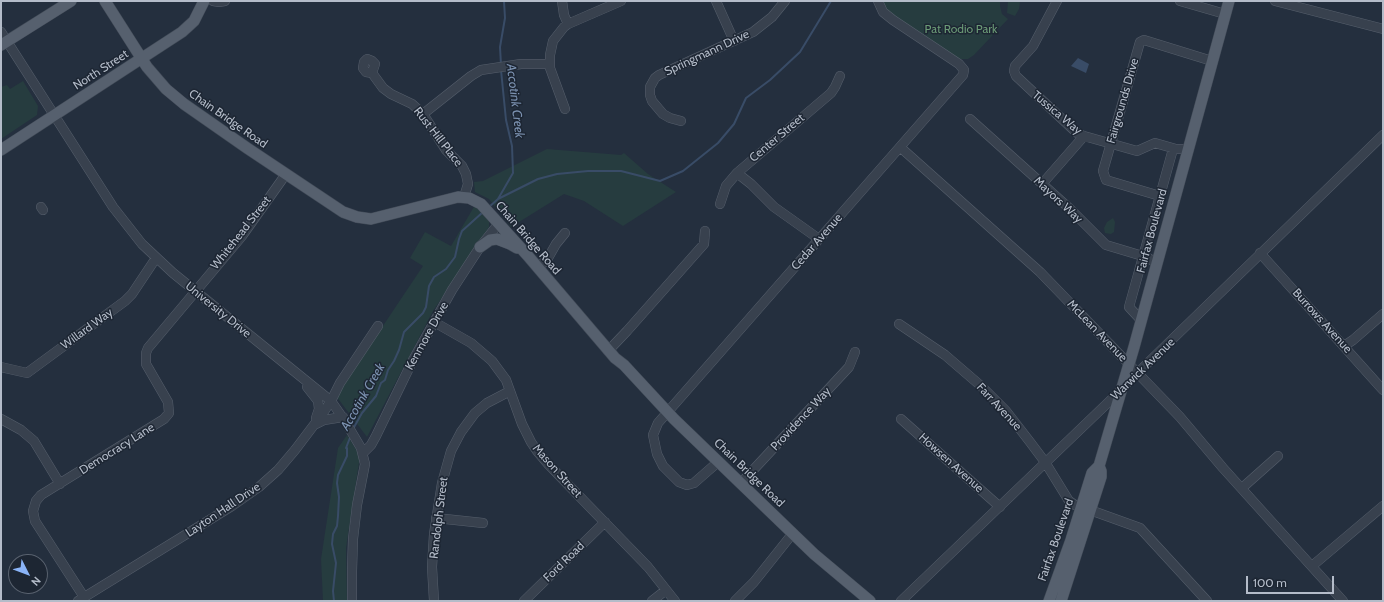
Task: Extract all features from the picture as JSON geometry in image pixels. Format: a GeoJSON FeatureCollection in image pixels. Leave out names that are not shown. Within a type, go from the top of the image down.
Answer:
{"type":"FeatureCollection","features":[{"type":"Feature","properties":{"kind":"main road"},"geometry":{"type":"LineString","coordinates":[[3,39],[71,1]]}},
{"type":"Feature","properties":{"kind":"main road","name":"Chain Bridge Road"},"geometry":{"type":"LineString","coordinates":[[105,1],[142,59],[159,82],[171,93],[241,144],[343,212],[357,218],[381,217],[449,198],[464,197],[481,204],[496,219],[608,350],[624,365],[668,413],[814,554],[870,601]]}},
{"type":"Feature","properties":{"kind":"main road","name":"North Street"},"geometry":{"type":"LineString","coordinates":[[1,150],[182,32],[194,21],[204,1]]}},
{"type":"Feature","properties":{"kind":"main road","name":"Fairfax Boulevard"},"geometry":{"type":"LineString","coordinates":[[1049,601],[1100,477],[1101,472],[1099,466],[1129,364],[1228,1]]}},
{"type":"Feature","properties":{"kind":"main road"},"geometry":{"type":"LineString","coordinates":[[480,247],[490,240],[501,240],[528,256]]}},
{"type":"Feature","properties":{"kind":"main road","name":"Fairfax Boulevard"},"geometry":{"type":"LineString","coordinates":[[1061,601],[1086,509]]}},
{"type":"Feature","properties":{"kind":"street"},"geometry":{"type":"LineString","coordinates":[[213,1],[225,1]]}},
{"type":"Feature","properties":{"kind":"street"},"geometry":{"type":"LineString","coordinates":[[562,1],[564,15],[568,24]]}},
{"type":"Feature","properties":{"kind":"street"},"geometry":{"type":"LineString","coordinates":[[565,109],[550,64],[550,50],[553,41],[568,24],[576,22],[621,1]]}},
{"type":"Feature","properties":{"kind":"street"},"geometry":{"type":"LineString","coordinates":[[716,1],[734,41]]}},
{"type":"Feature","properties":{"kind":"street","name":"Springmann Drive"},"geometry":{"type":"LineString","coordinates":[[680,121],[670,118],[656,107],[650,95],[651,83],[659,75],[753,32],[767,22],[785,1]]}},
{"type":"Feature","properties":{"kind":"street","name":"Cedar Avenue"},"geometry":{"type":"LineString","coordinates":[[718,462],[691,484],[682,484],[676,481],[660,462],[657,454],[654,435],[658,423],[962,77],[964,70],[959,64],[886,15],[878,1]]}},
{"type":"Feature","properties":{"kind":"street","name":"Tussica Way"},"geometry":{"type":"LineString","coordinates":[[1057,1],[1033,46],[1015,66],[1014,71],[1016,76],[1077,133],[1084,136],[1137,151],[1155,143],[1173,149],[1188,149]]}},
{"type":"Feature","properties":{"kind":"street"},"geometry":{"type":"LineString","coordinates":[[1180,1],[1225,14]]}},
{"type":"Feature","properties":{"kind":"street"},"geometry":{"type":"LineString","coordinates":[[1275,1],[1383,29]]}},
{"type":"Feature","properties":{"kind":"street"},"geometry":{"type":"LineString","coordinates":[[1312,11],[1314,1]]}},
{"type":"Feature","properties":{"kind":"street","name":"University Drive"},"geometry":{"type":"LineString","coordinates":[[3,39],[55,116],[113,207],[134,235],[156,258],[331,401],[344,419],[363,453],[364,464],[353,539],[352,601]]}},
{"type":"Feature","properties":{"kind":"street","name":"Fairgrounds Drive"},"geometry":{"type":"LineString","coordinates":[[1160,196],[1106,180],[1103,172],[1140,42],[1151,42],[1212,61]]}},
{"type":"Feature","properties":{"kind":"street"},"geometry":{"type":"LineString","coordinates":[[423,114],[471,76],[481,70],[522,64],[550,64]]}},
{"type":"Feature","properties":{"kind":"street","name":"Rust Hill Place"},"geometry":{"type":"LineString","coordinates":[[372,74],[387,91],[412,104],[423,114],[446,150],[464,169],[468,184],[464,197]]}},
{"type":"Feature","properties":{"kind":"street","name":"Center Street"},"geometry":{"type":"LineString","coordinates":[[720,204],[726,186],[737,173],[830,93],[835,87],[840,76]]}},
{"type":"Feature","properties":{"kind":"street","name":"Mayors Way"},"geometry":{"type":"LineString","coordinates":[[970,119],[1069,208],[1106,246],[1143,256],[1157,262]]}},
{"type":"Feature","properties":{"kind":"street","name":"Warwick Avenue"},"geometry":{"type":"LineString","coordinates":[[901,601],[1117,394],[1122,387],[1383,135]]}},
{"type":"Feature","properties":{"kind":"street"},"geometry":{"type":"LineString","coordinates":[[1042,184],[1084,136]]}},
{"type":"Feature","properties":{"kind":"street","name":"McLean Avenue"},"geometry":{"type":"LineString","coordinates":[[900,147],[1022,255],[1138,373],[1180,417],[1343,601]]}},
{"type":"Feature","properties":{"kind":"street"},"geometry":{"type":"LineString","coordinates":[[1141,320],[1129,307],[1173,149]]}},
{"type":"Feature","properties":{"kind":"street"},"geometry":{"type":"LineString","coordinates":[[737,173],[751,184],[774,207],[819,239]]}},
{"type":"Feature","properties":{"kind":"street","name":"Whitehead Street"},"geometry":{"type":"LineString","coordinates":[[195,290],[242,236],[286,174]]}},
{"type":"Feature","properties":{"kind":"street","name":"Kenmore Drive"},"geometry":{"type":"LineString","coordinates":[[363,453],[371,445],[376,436],[410,366],[434,322],[496,219]]}},
{"type":"Feature","properties":{"kind":"street"},"geometry":{"type":"LineString","coordinates":[[608,350],[627,331],[704,244],[705,231]]}},
{"type":"Feature","properties":{"kind":"street"},"geometry":{"type":"LineString","coordinates":[[538,268],[548,258],[556,244],[565,233]]}},
{"type":"Feature","properties":{"kind":"street","name":"Burrows Avenue"},"geometry":{"type":"LineString","coordinates":[[1260,253],[1383,390]]}},
{"type":"Feature","properties":{"kind":"street","name":"Willard Way"},"geometry":{"type":"LineString","coordinates":[[1,367],[27,373],[126,301],[156,258]]}},
{"type":"Feature","properties":{"kind":"street","name":"Democracy Lane"},"geometry":{"type":"LineString","coordinates":[[81,599],[33,516],[33,506],[38,499],[164,419],[169,413],[168,402],[146,364],[146,353],[195,290]]}},
{"type":"Feature","properties":{"kind":"street"},"geometry":{"type":"LineString","coordinates":[[1344,346],[1383,314]]}},
{"type":"Feature","properties":{"kind":"street","name":"Mason Street"},"geometry":{"type":"LineString","coordinates":[[434,322],[471,343],[485,353],[506,380],[522,424],[536,451],[648,567],[675,601]]}},
{"type":"Feature","properties":{"kind":"street","name":"Farr Avenue"},"geometry":{"type":"LineString","coordinates":[[899,324],[945,355],[982,386],[1008,414],[1045,462],[1069,501],[1075,506],[1140,528],[1207,601]]}},
{"type":"Feature","properties":{"kind":"street","name":"Layton Hall Drive"},"geometry":{"type":"LineString","coordinates":[[81,599],[246,497],[278,470],[295,450],[331,401],[340,383],[378,326]]}},
{"type":"Feature","properties":{"kind":"street","name":"Providence Way"},"geometry":{"type":"LineString","coordinates":[[740,483],[849,367],[855,352]]}},
{"type":"Feature","properties":{"kind":"street"},"geometry":{"type":"LineString","coordinates":[[299,376],[318,401],[319,409],[314,425]]}},
{"type":"Feature","properties":{"kind":"street","name":"Randolph Street"},"geometry":{"type":"LineString","coordinates":[[434,601],[432,567],[434,534],[445,469],[461,432],[470,419],[490,400],[510,391]]}},
{"type":"Feature","properties":{"kind":"street"},"geometry":{"type":"LineString","coordinates":[[1,419],[21,430],[34,441],[60,484]]}},
{"type":"Feature","properties":{"kind":"street"},"geometry":{"type":"LineString","coordinates":[[314,425],[324,420],[344,419]]}},
{"type":"Feature","properties":{"kind":"street","name":"Howsen Avenue"},"geometry":{"type":"LineString","coordinates":[[901,419],[1000,507]]}},
{"type":"Feature","properties":{"kind":"street"},"geometry":{"type":"LineString","coordinates":[[1242,488],[1278,456]]}},
{"type":"Feature","properties":{"kind":"street"},"geometry":{"type":"LineString","coordinates":[[1312,566],[1383,506]]}},
{"type":"Feature","properties":{"kind":"street"},"geometry":{"type":"LineString","coordinates":[[436,518],[483,523]]}},
{"type":"Feature","properties":{"kind":"street","name":"Ford Road"},"geometry":{"type":"LineString","coordinates":[[524,601],[605,522]]}},
{"type":"Feature","properties":{"kind":"street"},"geometry":{"type":"LineString","coordinates":[[736,601],[754,582],[793,533]]}},
{"type":"Feature","properties":{"kind":"street"},"geometry":{"type":"LineString","coordinates":[[652,601],[666,590]]}},
{"type":"Feature","properties":{"kind":"green space","name":"Pat Rodio Park"},"geometry":{"type":"Polygon","coordinates":[[[882,1],[1000,1],[1002,14],[1008,19],[974,55],[968,59],[960,59],[953,57],[888,12],[882,1]]]}},
{"type":"Feature","properties":{"kind":"green space"},"geometry":{"type":"Polygon","coordinates":[[[1008,1],[1020,2],[1019,9],[1015,16],[1007,13],[1008,1]]]}},
{"type":"Feature","properties":{"kind":"green space"},"geometry":{"type":"Polygon","coordinates":[[[23,81],[38,106],[37,115],[1,139],[1,87],[7,85],[10,89],[23,81]]]}},
{"type":"Feature","properties":{"kind":"green space"},"geometry":{"type":"Polygon","coordinates":[[[547,149],[621,155],[624,153],[648,174],[676,192],[623,226],[584,201],[564,194],[511,227],[489,199],[475,192],[474,182],[483,181],[547,149]]]}},
{"type":"Feature","properties":{"kind":"green space"},"geometry":{"type":"Polygon","coordinates":[[[475,205],[489,221],[489,227],[433,311],[367,437],[336,396],[423,266],[410,258],[425,232],[451,246],[475,205]]]}},
{"type":"Feature","properties":{"kind":"green space"},"geometry":{"type":"Polygon","coordinates":[[[1113,218],[1115,222],[1114,232],[1111,234],[1105,233],[1104,228],[1107,222],[1113,218]]]}},
{"type":"Feature","properties":{"kind":"green space"},"geometry":{"type":"Polygon","coordinates":[[[347,435],[360,456],[346,548],[347,601],[323,601],[321,559],[338,448],[347,435]]]}},
{"type":"Feature","properties":{"kind":"water"},"geometry":{"type":"Polygon","coordinates":[[[1078,58],[1089,64],[1086,73],[1071,66],[1078,58]]]}},
{"type":"Feature","properties":{"kind":"waterway","name":"Accotink Creek"},"geometry":{"type":"LineString","coordinates":[[501,65],[500,47],[505,18],[504,1]]}},
{"type":"Feature","properties":{"kind":"waterway"},"geometry":{"type":"LineString","coordinates":[[498,199],[538,179],[557,174],[588,171],[621,171],[660,181],[683,171],[718,143],[734,124],[746,98],[770,80],[800,52],[831,1]]}},
{"type":"Feature","properties":{"kind":"waterway","name":"Accotink Creek"},"geometry":{"type":"LineString","coordinates":[[489,207],[498,199],[513,173],[512,146],[506,120],[501,70]]}},
{"type":"Feature","properties":{"kind":"waterway","name":"Accotink Creek"},"geometry":{"type":"LineString","coordinates":[[353,429],[362,413],[376,396],[381,383],[385,380],[388,370],[399,350],[404,332],[423,313],[426,307],[429,286],[434,277],[446,269],[455,257],[462,231],[483,212]]}},
{"type":"Feature","properties":{"kind":"waterway","name":"Accotink Creek"},"geometry":{"type":"LineString","coordinates":[[334,601],[333,591],[336,563],[332,544],[338,516],[339,497],[337,483],[338,475],[347,456],[346,448],[351,435]]}}]}
